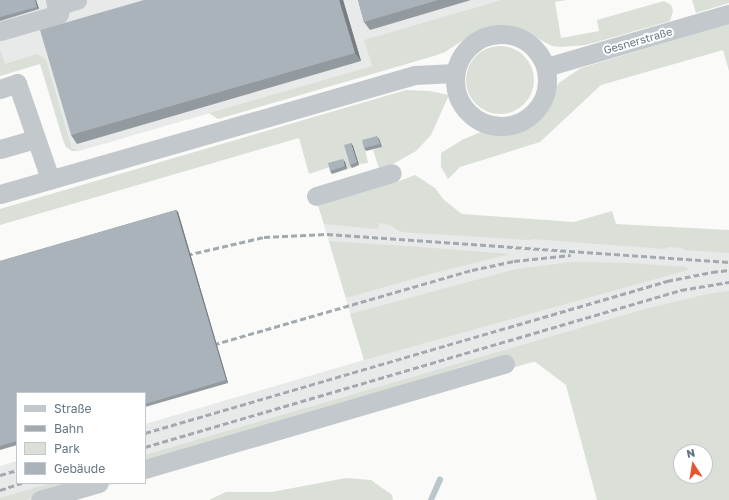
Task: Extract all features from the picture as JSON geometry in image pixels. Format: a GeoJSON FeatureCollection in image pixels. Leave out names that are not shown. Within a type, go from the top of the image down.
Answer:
{"type":"FeatureCollection","features":[{"type":"Feature","properties":{"kind":"lane"},"geometry":{"type":"LineString","coordinates":[[0,31],[76,0]]}},
{"type":"Feature","properties":{"kind":"lane","name":"Gesnerstraße"},"geometry":{"type":"LineString","coordinates":[[546,67],[729,14]]}},
{"type":"Feature","properties":{"kind":"lane"},"geometry":{"type":"LineString","coordinates":[[507,33],[520,37],[529,42],[542,56],[546,67],[547,90],[539,107],[523,121],[511,125],[499,126],[477,120],[465,109],[456,90],[455,73],[457,65],[469,46],[482,37],[507,33]]}},
{"type":"Feature","properties":{"kind":"lane"},"geometry":{"type":"LineString","coordinates":[[0,194],[414,75],[455,73]]}},
{"type":"Feature","properties":{"kind":"lane"},"geometry":{"type":"LineString","coordinates":[[0,89],[17,83],[50,179]]}},
{"type":"Feature","properties":{"kind":"lane"},"geometry":{"type":"LineString","coordinates":[[0,150],[36,139]]}},
{"type":"Feature","properties":{"kind":"lane"},"geometry":{"type":"LineString","coordinates":[[316,196],[392,173]]}},
{"type":"Feature","properties":{"kind":"lane"},"geometry":{"type":"LineString","coordinates":[[146,470],[505,364]]}},
{"type":"Feature","properties":{"kind":"lane"},"geometry":{"type":"LineString","coordinates":[[40,500],[96,484]]}},
{"type":"Feature","properties":{"kind":"shaded area"},"geometry":{"type":"Polygon","coordinates":[[[0,0],[501,0],[365,40],[372,66],[79,151],[72,148],[46,59],[0,66],[0,0]]]}},
{"type":"Feature","properties":{"kind":"shaded area"},"geometry":{"type":"Polygon","coordinates":[[[318,205],[405,218],[729,241],[729,309],[520,366],[146,475],[146,424],[364,360],[318,205]]]}},
{"type":"Feature","properties":{"kind":"shaded area"},"geometry":{"type":"Polygon","coordinates":[[[16,461],[16,484],[115,484],[60,500],[0,500],[0,466],[16,461]]]}},
{"type":"Feature","properties":{"kind":"green space"},"geometry":{"type":"Polygon","coordinates":[[[501,0],[566,0],[555,2],[561,38],[599,31],[597,20],[664,1],[671,5],[673,11],[670,21],[586,45],[561,47],[552,46],[522,30],[508,27],[493,27],[479,30],[445,52],[434,56],[218,119],[209,113],[372,66],[364,40],[501,0]]]}},
{"type":"Feature","properties":{"kind":"green space"},"geometry":{"type":"Polygon","coordinates":[[[692,0],[729,0],[729,3],[696,13],[692,0]]]}},
{"type":"Feature","properties":{"kind":"green space"},"geometry":{"type":"Polygon","coordinates":[[[729,24],[729,71],[723,50],[601,85],[540,142],[460,167],[448,179],[441,167],[441,153],[462,140],[483,131],[500,134],[517,131],[533,122],[545,109],[552,92],[560,82],[581,68],[729,24]]]}},
{"type":"Feature","properties":{"kind":"green space"},"geometry":{"type":"Polygon","coordinates":[[[500,46],[513,49],[524,56],[531,67],[534,80],[531,93],[524,104],[513,111],[500,114],[487,111],[476,104],[469,93],[466,80],[469,67],[476,56],[487,49],[500,46]]]}},
{"type":"Feature","properties":{"kind":"green space"},"geometry":{"type":"Polygon","coordinates":[[[0,49],[5,64],[37,54],[46,59],[72,148],[79,151],[72,151],[66,147],[40,64],[0,76],[0,49]]]}},
{"type":"Feature","properties":{"kind":"green space"},"geometry":{"type":"Polygon","coordinates":[[[406,90],[430,91],[449,95],[431,135],[416,151],[393,164],[379,168],[373,150],[382,147],[379,139],[364,143],[368,163],[359,164],[353,146],[346,148],[352,168],[347,169],[345,162],[309,174],[299,138],[0,225],[0,209],[406,90]]]}},
{"type":"Feature","properties":{"kind":"green space"},"geometry":{"type":"Polygon","coordinates":[[[415,175],[435,188],[444,200],[462,214],[574,222],[612,211],[616,224],[729,230],[729,253],[684,250],[682,248],[668,247],[665,249],[532,239],[401,232],[390,225],[380,223],[377,229],[324,224],[318,205],[394,183],[415,175]]]}},
{"type":"Feature","properties":{"kind":"green space"},"geometry":{"type":"Polygon","coordinates":[[[329,241],[510,254],[430,274],[346,298],[329,241]]]}},
{"type":"Feature","properties":{"kind":"green space"},"geometry":{"type":"Polygon","coordinates":[[[572,262],[630,263],[687,267],[688,270],[364,360],[350,314],[516,269],[572,262]]]}},
{"type":"Feature","properties":{"kind":"green space"},"geometry":{"type":"Polygon","coordinates":[[[729,291],[729,500],[597,500],[566,385],[534,361],[146,475],[481,362],[470,364],[146,465],[146,455],[645,309],[712,293],[729,291]]]}},
{"type":"Feature","properties":{"kind":"green space"},"geometry":{"type":"Polygon","coordinates":[[[346,478],[371,480],[392,495],[393,500],[209,500],[226,492],[272,492],[346,478]]]}},
{"type":"Feature","properties":{"kind":"green space"},"geometry":{"type":"Polygon","coordinates":[[[48,484],[82,484],[26,500],[0,500],[0,498],[48,484]]]}},
{"type":"Feature","properties":{"kind":"building"},"geometry":{"type":"Polygon","coordinates":[[[0,0],[35,0],[37,7],[0,17],[0,0]]]}},
{"type":"Feature","properties":{"kind":"building"},"geometry":{"type":"Polygon","coordinates":[[[144,0],[339,0],[355,53],[71,135],[40,30],[144,0]]]}},
{"type":"Feature","properties":{"kind":"building"},"geometry":{"type":"Polygon","coordinates":[[[358,0],[438,0],[364,22],[358,0]]]}},
{"type":"Feature","properties":{"kind":"building"},"geometry":{"type":"Polygon","coordinates":[[[377,136],[380,144],[364,148],[362,140],[377,136]]]}},
{"type":"Feature","properties":{"kind":"building"},"geometry":{"type":"Polygon","coordinates":[[[351,143],[357,162],[350,165],[344,145],[351,143]]]}},
{"type":"Feature","properties":{"kind":"building"},"geometry":{"type":"Polygon","coordinates":[[[343,159],[345,166],[330,171],[328,163],[343,159]]]}},
{"type":"Feature","properties":{"kind":"building"},"geometry":{"type":"Polygon","coordinates":[[[176,210],[226,380],[146,404],[146,392],[16,392],[16,441],[0,446],[0,261],[176,210]]]}},
{"type":"Feature","properties":{"kind":"waterway"},"geometry":{"type":"LineString","coordinates":[[431,500],[440,480]]}},
{"type":"Feature","properties":{"kind":"railway"},"geometry":{"type":"LineString","coordinates":[[178,257],[264,237],[327,234],[729,262]]}},
{"type":"Feature","properties":{"kind":"railway"},"geometry":{"type":"LineString","coordinates":[[205,347],[472,270],[514,261],[571,255]]}},
{"type":"Feature","properties":{"kind":"railway"},"geometry":{"type":"LineString","coordinates":[[146,433],[667,281],[729,270]]}},
{"type":"Feature","properties":{"kind":"railway"},"geometry":{"type":"LineString","coordinates":[[146,447],[681,290],[729,282]]}},
{"type":"Feature","properties":{"kind":"railway"},"geometry":{"type":"LineString","coordinates":[[0,475],[16,470]]}},
{"type":"Feature","properties":{"kind":"railway"},"geometry":{"type":"LineString","coordinates":[[0,490],[19,484]]}}]}
